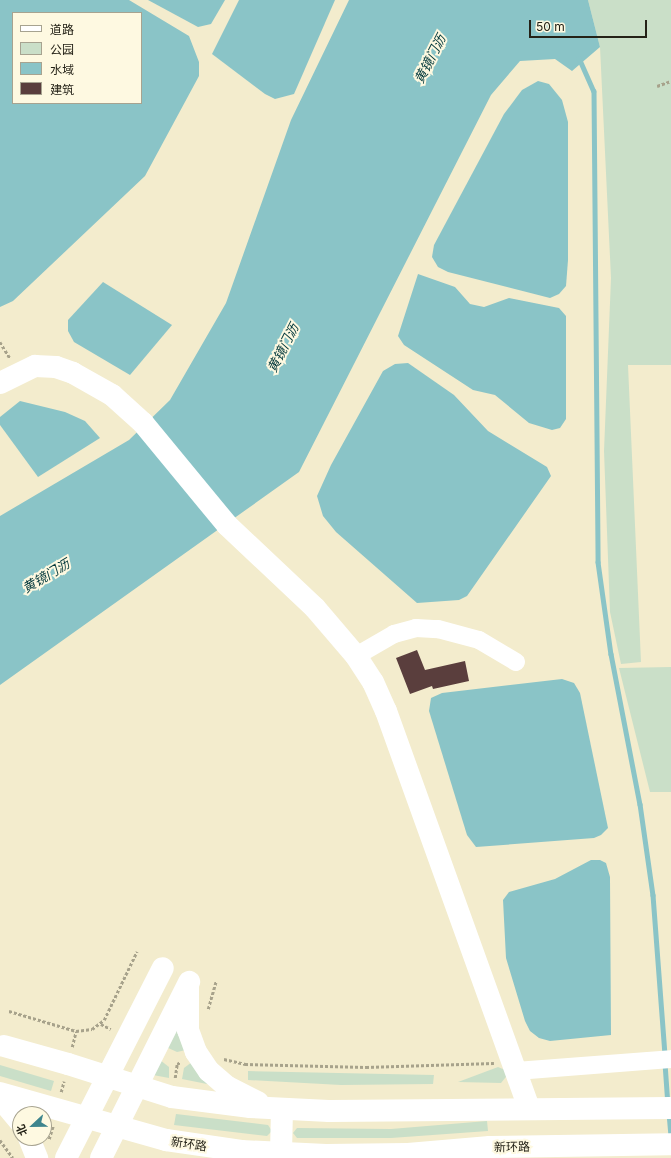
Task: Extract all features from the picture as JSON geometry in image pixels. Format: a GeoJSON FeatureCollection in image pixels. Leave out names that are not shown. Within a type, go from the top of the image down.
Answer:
{"type":"FeatureCollection","features":[{"type":"Feature","properties":{"kind":"street"},"geometry":{"type":"LineString","coordinates":[[0,383],[36,366],[56,367],[73,373],[112,395],[143,423],[227,525],[315,608],[356,656],[373,682],[386,711],[529,1108]]}},
{"type":"Feature","properties":{"kind":"street"},"geometry":{"type":"LineString","coordinates":[[356,656],[394,634],[416,628],[438,629],[479,640],[516,662]]}},
{"type":"Feature","properties":{"kind":"street"},"geometry":{"type":"LineString","coordinates":[[66,1158],[163,968]]}},
{"type":"Feature","properties":{"kind":"street"},"geometry":{"type":"LineString","coordinates":[[101,1158],[188,982],[188,1030],[196,1052],[209,1071],[241,1095],[282,1109]]}},
{"type":"Feature","properties":{"kind":"street"},"geometry":{"type":"LineString","coordinates":[[4,1046],[108,1076],[172,1098],[282,1109],[329,1111],[529,1108],[671,1108]]}},
{"type":"Feature","properties":{"kind":"street"},"geometry":{"type":"LineString","coordinates":[[514,1067],[671,1059]]}},
{"type":"Feature","properties":{"kind":"street","name":"新环路"},"geometry":{"type":"LineString","coordinates":[[0,1093],[166,1140],[241,1151],[281,1153],[408,1154],[490,1147],[671,1144]]}},
{"type":"Feature","properties":{"kind":"street"},"geometry":{"type":"LineString","coordinates":[[0,1098],[12,1112]]}},
{"type":"Feature","properties":{"kind":"street"},"geometry":{"type":"LineString","coordinates":[[281,1153],[282,1109]]}},
{"type":"Feature","properties":{"kind":"street"},"geometry":{"type":"LineString","coordinates":[[36,1158],[38,1146]]}},
{"type":"Feature","properties":{"kind":"path"},"geometry":{"type":"LineString","coordinates":[[657,86],[671,81]]}},
{"type":"Feature","properties":{"kind":"path"},"geometry":{"type":"LineString","coordinates":[[9,1011],[76,1031],[92,1029],[104,1020],[137,951]]}},
{"type":"Feature","properties":{"kind":"path"},"geometry":{"type":"LineString","coordinates":[[206,1014],[216,981]]}},
{"type":"Feature","properties":{"kind":"path"},"geometry":{"type":"LineString","coordinates":[[52,1117],[57,1109],[76,1031]]}},
{"type":"Feature","properties":{"kind":"path"},"geometry":{"type":"LineString","coordinates":[[222,1057],[245,1064],[366,1067],[514,1067]]}},
{"type":"Feature","properties":{"kind":"path"},"geometry":{"type":"LineString","coordinates":[[0,1140],[13,1158]]}},
{"type":"Feature","properties":{"kind":"green space"},"geometry":{"type":"Polygon","coordinates":[[[588,0],[671,0],[671,365],[628,365],[641,662],[621,664],[610,612],[604,451],[611,278],[600,47],[588,0]]]}},
{"type":"Feature","properties":{"kind":"green space"},"geometry":{"type":"Polygon","coordinates":[[[671,667],[671,792],[650,792],[619,668],[671,667]]]}},
{"type":"Feature","properties":{"kind":"green space"},"geometry":{"type":"Polygon","coordinates":[[[179,1020],[186,1050],[177,1052],[166,1047],[179,1020]]]}},
{"type":"Feature","properties":{"kind":"green space"},"geometry":{"type":"Polygon","coordinates":[[[160,1060],[169,1067],[169,1078],[153,1075],[160,1060]]]}},
{"type":"Feature","properties":{"kind":"green space"},"geometry":{"type":"Polygon","coordinates":[[[192,1062],[212,1085],[182,1079],[184,1068],[192,1062]]]}},
{"type":"Feature","properties":{"kind":"green space"},"geometry":{"type":"Polygon","coordinates":[[[0,1065],[54,1081],[51,1091],[0,1076],[0,1065]]]}},
{"type":"Feature","properties":{"kind":"green space"},"geometry":{"type":"Polygon","coordinates":[[[498,1067],[510,1072],[501,1083],[458,1082],[498,1067]]]}},
{"type":"Feature","properties":{"kind":"green space"},"geometry":{"type":"Polygon","coordinates":[[[248,1071],[434,1075],[433,1084],[341,1085],[248,1080],[248,1071]]]}},
{"type":"Feature","properties":{"kind":"green space"},"geometry":{"type":"Polygon","coordinates":[[[176,1114],[268,1125],[272,1131],[267,1136],[174,1125],[176,1114]]]}},
{"type":"Feature","properties":{"kind":"green space"},"geometry":{"type":"Polygon","coordinates":[[[487,1121],[488,1131],[391,1138],[297,1138],[293,1133],[297,1128],[391,1129],[487,1121]]]}},
{"type":"Feature","properties":{"kind":"water"},"geometry":{"type":"Polygon","coordinates":[[[0,0],[129,0],[189,36],[199,62],[199,76],[145,176],[13,301],[0,307],[0,0]]]}},
{"type":"Feature","properties":{"kind":"water"},"geometry":{"type":"Polygon","coordinates":[[[148,0],[225,0],[211,24],[198,27],[148,0]]]}},
{"type":"Feature","properties":{"kind":"water"},"geometry":{"type":"Polygon","coordinates":[[[239,0],[335,0],[294,94],[275,99],[265,94],[212,54],[239,0]]]}},
{"type":"Feature","properties":{"kind":"water","name":"黄镜门沥"},"geometry":{"type":"Polygon","coordinates":[[[349,0],[588,0],[600,47],[572,71],[555,59],[520,61],[491,95],[299,472],[0,685],[0,516],[129,440],[170,400],[226,303],[291,120],[349,0]]]}},
{"type":"Feature","properties":{"kind":"water"},"geometry":{"type":"Polygon","coordinates":[[[538,81],[549,84],[562,100],[568,122],[568,260],[566,286],[559,294],[550,298],[448,272],[438,267],[432,257],[434,245],[504,114],[522,90],[538,81]]]}},
{"type":"Feature","properties":{"kind":"water"},"geometry":{"type":"Polygon","coordinates":[[[418,274],[455,287],[470,304],[484,307],[509,298],[559,308],[566,316],[566,419],[560,428],[552,430],[529,423],[495,395],[473,390],[404,345],[398,336],[418,274]]]}},
{"type":"Feature","properties":{"kind":"water"},"geometry":{"type":"Polygon","coordinates":[[[103,282],[172,325],[130,375],[74,342],[68,331],[68,320],[103,282]]]}},
{"type":"Feature","properties":{"kind":"water"},"geometry":{"type":"Polygon","coordinates":[[[408,363],[454,395],[488,431],[547,467],[551,476],[467,596],[459,600],[417,603],[336,532],[323,516],[317,496],[331,465],[383,371],[395,364],[408,363]]]}},
{"type":"Feature","properties":{"kind":"water"},"geometry":{"type":"Polygon","coordinates":[[[20,401],[65,412],[85,421],[100,438],[38,477],[0,425],[0,417],[20,401]]]}},
{"type":"Feature","properties":{"kind":"water"},"geometry":{"type":"Polygon","coordinates":[[[562,679],[574,683],[580,693],[608,828],[601,835],[594,838],[476,847],[467,835],[429,711],[431,698],[442,693],[562,679]]]}},
{"type":"Feature","properties":{"kind":"water"},"geometry":{"type":"Polygon","coordinates":[[[591,860],[600,860],[606,863],[610,877],[611,1035],[550,1041],[539,1038],[530,1031],[525,1021],[506,958],[503,900],[509,892],[555,879],[591,860]]]}},
{"type":"Feature","properties":{"kind":"building"},"geometry":{"type":"Polygon","coordinates":[[[417,650],[425,670],[465,661],[469,681],[433,689],[432,686],[410,694],[396,658],[417,650]]]}},
{"type":"Feature","properties":{"kind":"waterway"},"geometry":{"type":"LineString","coordinates":[[579,58],[594,91],[598,562],[611,654],[640,804],[653,895],[665,1056]]}},
{"type":"Feature","properties":{"kind":"waterway"},"geometry":{"type":"LineString","coordinates":[[665,1063],[668,1102]]}},
{"type":"Feature","properties":{"kind":"waterway"},"geometry":{"type":"LineString","coordinates":[[669,1113],[671,1138]]}}]}
